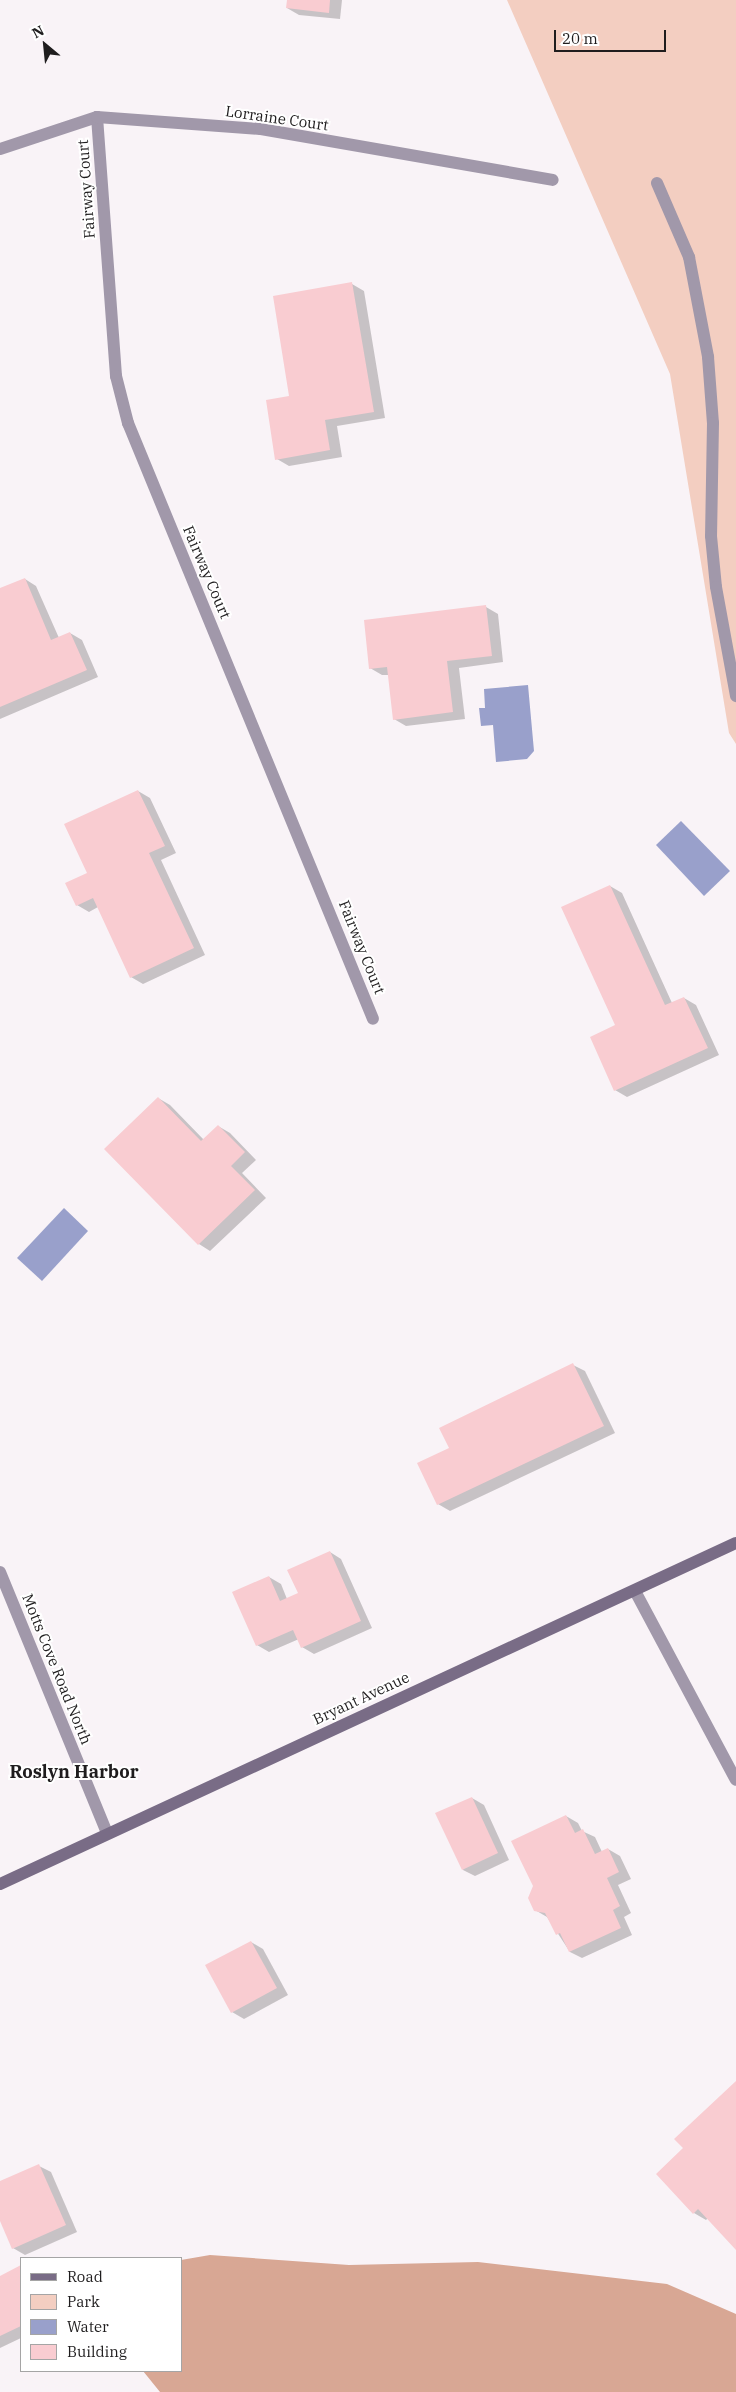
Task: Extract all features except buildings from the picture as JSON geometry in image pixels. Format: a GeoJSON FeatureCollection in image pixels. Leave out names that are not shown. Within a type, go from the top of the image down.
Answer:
{"type":"FeatureCollection","features":[{"type":"Feature","properties":{"kind":"main road","name":"Bryant Avenue"},"geometry":{"type":"LineString","coordinates":[[0,1884],[107,1833],[636,1591],[736,1543]]}},
{"type":"Feature","properties":{"kind":"street","name":"Lorraine Court"},"geometry":{"type":"LineString","coordinates":[[0,149],[97,117],[261,130],[553,180]]}},
{"type":"Feature","properties":{"kind":"street","name":"Fairway Court"},"geometry":{"type":"LineString","coordinates":[[97,117],[116,376],[128,424],[373,1019]]}},
{"type":"Feature","properties":{"kind":"street"},"geometry":{"type":"LineString","coordinates":[[657,183],[689,257],[708,357],[713,423],[711,536],[716,587],[736,696]]}},
{"type":"Feature","properties":{"kind":"street","name":"Motts Cove Road North"},"geometry":{"type":"LineString","coordinates":[[0,1572],[107,1833]]}},
{"type":"Feature","properties":{"kind":"street"},"geometry":{"type":"LineString","coordinates":[[636,1591],[736,1780]]}},
{"type":"Feature","properties":{"kind":"green space"},"geometry":{"type":"Polygon","coordinates":[[[507,0],[736,0],[736,744],[729,733],[670,374],[507,0]]]}},
{"type":"Feature","properties":{"kind":"shaded area"},"geometry":{"type":"Polygon","coordinates":[[[210,2255],[349,2265],[478,2262],[667,2284],[736,2314],[736,2392],[160,2392],[144,2372],[182,2372],[182,2260],[210,2255]]]}},
{"type":"Feature","properties":{"kind":"water"},"geometry":{"type":"Polygon","coordinates":[[[528,685],[534,751],[527,759],[496,762],[493,725],[481,726],[479,708],[485,708],[484,689],[528,685]]]}},
{"type":"Feature","properties":{"kind":"water"},"geometry":{"type":"Polygon","coordinates":[[[681,821],[730,871],[704,896],[656,845],[681,821]]]}},
{"type":"Feature","properties":{"kind":"water"},"geometry":{"type":"Polygon","coordinates":[[[64,1208],[88,1231],[42,1281],[17,1258],[64,1208]]]}},
{"type":"Feature","properties":{"kind":"district","name":"Roslyn Harbor"},"geometry":{"type":"Point","coordinates":[74,1772]}}]}
